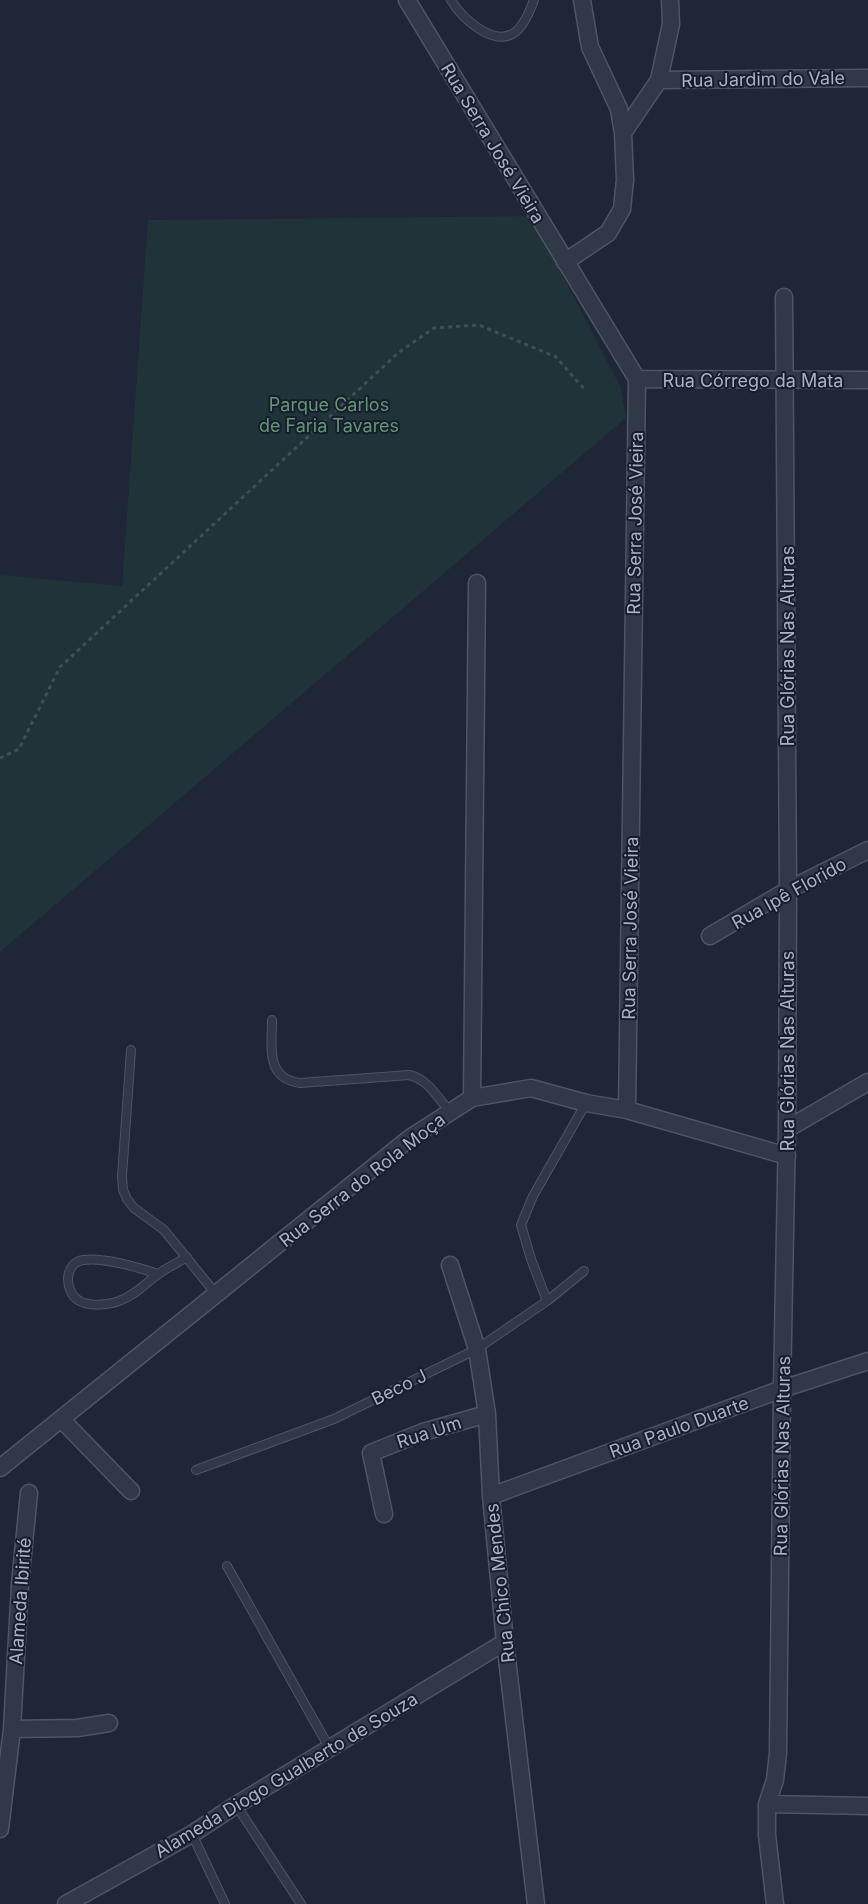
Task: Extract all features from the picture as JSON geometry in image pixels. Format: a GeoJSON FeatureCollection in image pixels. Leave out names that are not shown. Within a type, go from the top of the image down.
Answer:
{"type":"FeatureCollection","features":[{"type":"Feature","properties":{"kind":"street","name":"Rua Serra José Vieira"},"geometry":{"type":"LineString","coordinates":[[407,0],[637,380],[627,1110]]}},
{"type":"Feature","properties":{"kind":"street"},"geometry":{"type":"LineString","coordinates":[[565,262],[608,233],[622,209],[625,180],[623,132],[619,109],[590,47],[582,0]]}},
{"type":"Feature","properties":{"kind":"street"},"geometry":{"type":"LineString","coordinates":[[623,132],[658,80],[671,24],[670,0]]}},
{"type":"Feature","properties":{"kind":"street","name":"Rua Jardim do Vale"},"geometry":{"type":"LineString","coordinates":[[658,80],[868,78]]}},
{"type":"Feature","properties":{"kind":"street","name":"Rua Glórias Nas Alturas"},"geometry":{"type":"LineString","coordinates":[[775,1904],[768,1835],[768,1804],[775,1780],[778,1753],[787,1156],[788,890],[784,297]]}},
{"type":"Feature","properties":{"kind":"street","name":"Rua Córrego da Mata"},"geometry":{"type":"LineString","coordinates":[[637,380],[868,380]]}},
{"type":"Feature","properties":{"kind":"street"},"geometry":{"type":"LineString","coordinates":[[472,1098],[477,582]]}},
{"type":"Feature","properties":{"kind":"street","name":"Rua Ipê Florido"},"geometry":{"type":"LineString","coordinates":[[710,936],[788,890],[868,850]]}},
{"type":"Feature","properties":{"kind":"street"},"geometry":{"type":"LineString","coordinates":[[787,1129],[868,1082]]}},
{"type":"Feature","properties":{"kind":"street","name":"Rua Serra do Rola Moça"},"geometry":{"type":"LineString","coordinates":[[0,1468],[410,1138],[472,1098],[531,1088],[586,1103],[627,1110],[787,1156]]}},
{"type":"Feature","properties":{"kind":"street","name":"Rua Chico Mendes"},"geometry":{"type":"LineString","coordinates":[[450,1265],[477,1349],[486,1414],[505,1642],[536,1904]]}},
{"type":"Feature","properties":{"kind":"street","name":"Rua Paulo Duarte"},"geometry":{"type":"LineString","coordinates":[[492,1496],[782,1390],[868,1361]]}},
{"type":"Feature","properties":{"kind":"street","name":"Rua Um"},"geometry":{"type":"LineString","coordinates":[[384,1514],[371,1453],[423,1432],[486,1414]]}},
{"type":"Feature","properties":{"kind":"street"},"geometry":{"type":"LineString","coordinates":[[61,1418],[131,1491]]}},
{"type":"Feature","properties":{"kind":"street","name":"Alameda Ibirité"},"geometry":{"type":"LineString","coordinates":[[0,1829],[12,1729],[20,1584],[29,1493]]}},
{"type":"Feature","properties":{"kind":"street","name":"Alameda Diogo Gualberto de Souza"},"geometry":{"type":"LineString","coordinates":[[66,1904],[192,1834],[236,1805],[505,1642]]}},
{"type":"Feature","properties":{"kind":"street"},"geometry":{"type":"LineString","coordinates":[[12,1729],[77,1728],[109,1723]]}},
{"type":"Feature","properties":{"kind":"street"},"geometry":{"type":"LineString","coordinates":[[768,1804],[868,1806]]}},
{"type":"Feature","properties":{"kind":"lane"},"geometry":{"type":"LineString","coordinates":[[451,0],[460,14],[473,26],[493,35],[505,36],[513,34],[521,26],[534,0]]}},
{"type":"Feature","properties":{"kind":"lane"},"geometry":{"type":"LineString","coordinates":[[272,1020],[272,1061],[281,1076],[289,1082],[300,1083],[409,1075],[424,1081],[450,1112]]}},
{"type":"Feature","properties":{"kind":"lane"},"geometry":{"type":"LineString","coordinates":[[131,1050],[122,1176],[123,1190],[127,1200],[134,1208],[164,1230],[216,1294]]}},
{"type":"Feature","properties":{"kind":"lane"},"geometry":{"type":"LineString","coordinates":[[547,1301],[531,1259],[521,1225],[533,1196],[586,1103]]}},
{"type":"Feature","properties":{"kind":"lane"},"geometry":{"type":"LineString","coordinates":[[158,1274],[136,1266],[82,1260],[72,1264],[69,1270],[68,1283],[71,1293],[77,1300],[105,1304],[120,1301],[138,1291],[158,1274],[187,1257]]}},
{"type":"Feature","properties":{"kind":"lane","name":"Beco J"},"geometry":{"type":"LineString","coordinates":[[196,1470],[334,1419],[477,1349],[547,1301],[584,1271]]}},
{"type":"Feature","properties":{"kind":"lane"},"geometry":{"type":"LineString","coordinates":[[227,1566],[330,1749]]}},
{"type":"Feature","properties":{"kind":"lane"},"geometry":{"type":"LineString","coordinates":[[236,1805],[301,1904]]}},
{"type":"Feature","properties":{"kind":"lane"},"geometry":{"type":"LineString","coordinates":[[192,1834],[225,1904]]}},
{"type":"Feature","properties":{"kind":"path"},"geometry":{"type":"LineString","coordinates":[[0,758],[19,750],[60,667],[398,353],[434,328],[479,325],[556,357],[586,391]]}},
{"type":"Feature","properties":{"kind":"green space","name":"Parque Carlos de Faria Tavares"},"geometry":{"type":"Polygon","coordinates":[[[532,216],[621,388],[626,418],[0,952],[0,575],[122,586],[148,220],[532,216]]]}}]}
